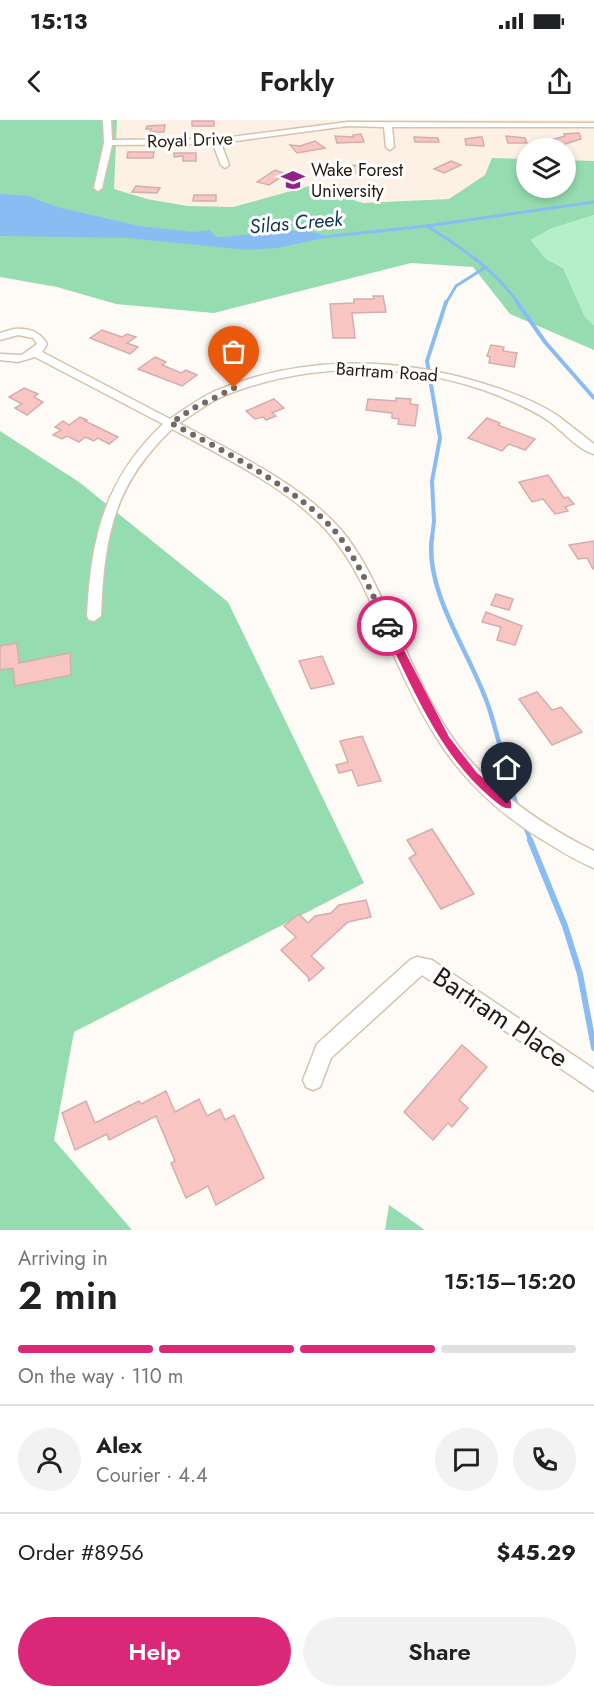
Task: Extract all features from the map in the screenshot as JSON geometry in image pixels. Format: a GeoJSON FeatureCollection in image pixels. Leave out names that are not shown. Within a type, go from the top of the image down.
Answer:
{"type":"FeatureCollection","features":[{"type":"Feature","properties":{"kind":"street"},"geometry":{"type":"LineString","coordinates":[[98,188],[108,143],[107,120]]}},
{"type":"Feature","properties":{"kind":"street"},"geometry":{"type":"LineString","coordinates":[[388,124],[390,147]]}},
{"type":"Feature","properties":{"kind":"street","name":"Royal Drive"},"geometry":{"type":"LineString","coordinates":[[108,143],[216,141],[322,126],[594,125]]}},
{"type":"Feature","properties":{"kind":"street"},"geometry":{"type":"LineString","coordinates":[[216,141],[225,165]]}},
{"type":"Feature","properties":{"kind":"street"},"geometry":{"type":"LineString","coordinates":[[0,337],[18,332],[34,334],[40,338],[42,344],[35,353],[21,358],[0,357]]}},
{"type":"Feature","properties":{"kind":"street"},"geometry":{"type":"LineString","coordinates":[[35,353],[171,423],[260,474],[326,522],[348,550],[365,580],[442,736],[460,762],[473,776],[512,808],[594,860]]}},
{"type":"Feature","properties":{"kind":"street","name":"Bartram Road"},"geometry":{"type":"LineString","coordinates":[[93,616],[99,543],[110,508],[142,454],[171,423],[194,408],[252,382],[324,369],[383,368],[452,377],[506,394],[550,418],[594,450]]}},
{"type":"Feature","properties":{"kind":"street","name":"Bartram Place"},"geometry":{"type":"LineString","coordinates":[[313,1080],[324,1051],[417,966],[424,966],[594,1081]]}},
{"type":"Feature","properties":{"kind":"shaded area","name":"Wake Forest University"},"geometry":{"type":"Polygon","coordinates":[[[0,120],[594,120],[594,215],[158,220],[0,120]]]}},
{"type":"Feature","properties":{"kind":"green space"},"geometry":{"type":"Polygon","coordinates":[[[0,120],[117,120],[114,189],[147,199],[188,206],[233,207],[309,186],[363,203],[449,199],[485,175],[492,158],[516,159],[516,198],[576,198],[576,160],[594,161],[594,215],[550,229],[531,240],[546,259],[563,268],[585,317],[594,325],[594,350],[510,314],[473,267],[411,263],[214,313],[116,304],[57,287],[0,277],[0,120]]]}},
{"type":"Feature","properties":{"kind":"green space"},"geometry":{"type":"Polygon","coordinates":[[[594,215],[594,325],[585,317],[563,268],[546,259],[531,240],[550,229],[594,215]]]}},
{"type":"Feature","properties":{"kind":"green space"},"geometry":{"type":"Polygon","coordinates":[[[0,431],[79,482],[228,602],[364,883],[74,1032],[54,1140],[132,1230],[0,1230],[0,431]]]}},
{"type":"Feature","properties":{"kind":"green space"},"geometry":{"type":"Polygon","coordinates":[[[389,1205],[425,1230],[385,1230],[389,1205]]]}},
{"type":"Feature","properties":{"kind":"water"},"geometry":{"type":"Polygon","coordinates":[[[0,194],[28,196],[57,207],[139,226],[194,232],[210,230],[216,237],[302,231],[328,237],[278,248],[248,250],[128,238],[0,236],[0,194]]]}},
{"type":"Feature","properties":{"kind":"building"},"geometry":{"type":"Polygon","coordinates":[[[192,121],[214,121],[214,126],[192,126],[192,121]]]}},
{"type":"Feature","properties":{"kind":"building"},"geometry":{"type":"Polygon","coordinates":[[[165,125],[164,132],[150,132],[151,129],[146,129],[147,126],[165,125]]]}},
{"type":"Feature","properties":{"kind":"building"},"geometry":{"type":"Polygon","coordinates":[[[579,133],[581,139],[558,138],[565,136],[564,134],[579,133]]]}},
{"type":"Feature","properties":{"kind":"building"},"geometry":{"type":"Polygon","coordinates":[[[361,134],[364,142],[337,143],[335,136],[354,137],[353,135],[361,134]]]}},
{"type":"Feature","properties":{"kind":"building"},"geometry":{"type":"Polygon","coordinates":[[[506,136],[525,138],[516,138],[516,143],[508,143],[506,136]]]}},
{"type":"Feature","properties":{"kind":"building"},"geometry":{"type":"Polygon","coordinates":[[[414,137],[438,138],[439,142],[415,142],[414,137]]]}},
{"type":"Feature","properties":{"kind":"building"},"geometry":{"type":"Polygon","coordinates":[[[482,137],[484,146],[466,145],[465,139],[482,137]]]}},
{"type":"Feature","properties":{"kind":"building"},"geometry":{"type":"Polygon","coordinates":[[[315,141],[325,148],[297,153],[290,145],[300,146],[315,141]]]}},
{"type":"Feature","properties":{"kind":"building"},"geometry":{"type":"Polygon","coordinates":[[[128,152],[154,152],[153,158],[127,158],[128,152]]]}},
{"type":"Feature","properties":{"kind":"building"},"geometry":{"type":"Polygon","coordinates":[[[174,153],[196,153],[196,161],[183,161],[183,156],[174,157],[174,153]]]}},
{"type":"Feature","properties":{"kind":"building"},"geometry":{"type":"Polygon","coordinates":[[[451,161],[461,165],[444,173],[434,169],[451,161]]]}},
{"type":"Feature","properties":{"kind":"building"},"geometry":{"type":"Polygon","coordinates":[[[357,165],[365,172],[340,175],[333,168],[357,165]]]}},
{"type":"Feature","properties":{"kind":"building"},"geometry":{"type":"Polygon","coordinates":[[[275,170],[286,174],[269,185],[257,182],[275,170]]]}},
{"type":"Feature","properties":{"kind":"building"},"geometry":{"type":"Polygon","coordinates":[[[136,186],[160,188],[157,193],[132,192],[136,186]]]}},
{"type":"Feature","properties":{"kind":"building"},"geometry":{"type":"Polygon","coordinates":[[[194,195],[216,195],[216,201],[193,201],[194,195]]]}},
{"type":"Feature","properties":{"kind":"building"},"geometry":{"type":"Polygon","coordinates":[[[373,296],[383,296],[386,312],[352,313],[355,338],[333,338],[330,304],[354,303],[354,299],[374,299],[373,296]]]}},
{"type":"Feature","properties":{"kind":"building"},"geometry":{"type":"Polygon","coordinates":[[[102,330],[122,337],[127,334],[136,337],[127,343],[138,347],[130,354],[90,338],[102,330]]]}},
{"type":"Feature","properties":{"kind":"building"},"geometry":{"type":"Polygon","coordinates":[[[491,345],[504,347],[503,351],[517,353],[514,367],[489,363],[490,357],[487,356],[491,345]]]}},
{"type":"Feature","properties":{"kind":"building"},"geometry":{"type":"Polygon","coordinates":[[[155,357],[166,362],[162,365],[181,373],[186,370],[197,375],[182,386],[138,369],[155,357]]]}},
{"type":"Feature","properties":{"kind":"building"},"geometry":{"type":"Polygon","coordinates":[[[24,388],[38,394],[34,397],[43,402],[27,415],[15,408],[22,404],[9,397],[24,388]]]}},
{"type":"Feature","properties":{"kind":"building"},"geometry":{"type":"Polygon","coordinates":[[[396,398],[411,399],[410,404],[418,405],[415,426],[398,424],[399,419],[392,418],[392,413],[366,410],[368,399],[396,401],[396,398]]]}},
{"type":"Feature","properties":{"kind":"building"},"geometry":{"type":"Polygon","coordinates":[[[274,399],[284,408],[272,413],[276,416],[266,420],[263,417],[255,419],[246,411],[274,399]]]}},
{"type":"Feature","properties":{"kind":"building"},"geometry":{"type":"Polygon","coordinates":[[[80,417],[118,437],[109,444],[98,438],[94,441],[85,437],[79,442],[67,436],[62,439],[53,435],[61,430],[55,427],[63,421],[69,425],[80,417]]]}},
{"type":"Feature","properties":{"kind":"building"},"geometry":{"type":"Polygon","coordinates":[[[487,418],[500,423],[498,425],[535,439],[525,450],[509,444],[502,451],[468,438],[487,418]]]}},
{"type":"Feature","properties":{"kind":"building"},"geometry":{"type":"Polygon","coordinates":[[[548,475],[564,498],[568,497],[574,504],[565,507],[568,511],[555,514],[543,499],[532,502],[519,482],[548,475]]]}},
{"type":"Feature","properties":{"kind":"building"},"geometry":{"type":"Polygon","coordinates":[[[594,541],[593,569],[587,558],[578,559],[569,545],[594,541]]]}},
{"type":"Feature","properties":{"kind":"building"},"geometry":{"type":"Polygon","coordinates":[[[496,594],[513,599],[509,610],[491,605],[496,594]]]}},
{"type":"Feature","properties":{"kind":"building"},"geometry":{"type":"Polygon","coordinates":[[[486,612],[522,626],[515,645],[497,640],[501,627],[482,622],[486,612]]]}},
{"type":"Feature","properties":{"kind":"building"},"geometry":{"type":"Polygon","coordinates":[[[17,643],[19,663],[70,653],[71,675],[15,686],[13,668],[0,670],[0,646],[17,643]]]}},
{"type":"Feature","properties":{"kind":"building"},"geometry":{"type":"Polygon","coordinates":[[[322,656],[334,684],[311,689],[299,661],[322,656]]]}},
{"type":"Feature","properties":{"kind":"building"},"geometry":{"type":"Polygon","coordinates":[[[537,692],[552,710],[561,707],[582,732],[552,745],[519,699],[537,692]]]}},
{"type":"Feature","properties":{"kind":"building"},"geometry":{"type":"Polygon","coordinates":[[[362,736],[381,781],[358,786],[352,770],[339,773],[336,765],[348,762],[340,741],[362,736]]]}},
{"type":"Feature","properties":{"kind":"building"},"geometry":{"type":"Polygon","coordinates":[[[432,829],[474,894],[441,909],[409,858],[416,854],[407,840],[432,829]]]}},
{"type":"Feature","properties":{"kind":"building"},"geometry":{"type":"Polygon","coordinates":[[[366,900],[371,917],[348,922],[311,956],[324,968],[309,981],[308,977],[281,950],[296,937],[284,926],[299,914],[308,923],[315,916],[331,913],[339,905],[366,900]]]}},
{"type":"Feature","properties":{"kind":"building"},"geometry":{"type":"Polygon","coordinates":[[[462,1045],[487,1067],[459,1100],[468,1108],[452,1127],[448,1123],[433,1140],[404,1112],[462,1045]]]}},
{"type":"Feature","properties":{"kind":"building"},"geometry":{"type":"Polygon","coordinates":[[[166,1091],[175,1112],[199,1099],[207,1116],[220,1109],[225,1120],[234,1115],[264,1178],[216,1205],[208,1186],[186,1198],[171,1163],[175,1161],[156,1116],[109,1140],[107,1134],[75,1150],[62,1113],[86,1101],[95,1123],[139,1101],[141,1104],[166,1091]]]}},
{"type":"Feature","properties":{"kind":"waterway","name":"Silas Creek"},"geometry":{"type":"LineString","coordinates":[[427,226],[594,202]]}},
{"type":"Feature","properties":{"kind":"waterway","name":"Silas Creek"},"geometry":{"type":"LineString","coordinates":[[323,237],[427,226]]}},
{"type":"Feature","properties":{"kind":"waterway"},"geometry":{"type":"LineString","coordinates":[[427,226],[486,267]]}},
{"type":"Feature","properties":{"kind":"waterway"},"geometry":{"type":"LineString","coordinates":[[446,303],[456,286],[486,267]]}},
{"type":"Feature","properties":{"kind":"waterway"},"geometry":{"type":"LineString","coordinates":[[486,267],[518,303]]}},
{"type":"Feature","properties":{"kind":"waterway"},"geometry":{"type":"LineString","coordinates":[[432,538],[434,521],[432,481],[440,438],[427,361],[446,302]]}},
{"type":"Feature","properties":{"kind":"waterway"},"geometry":{"type":"LineString","coordinates":[[517,302],[545,342],[594,398]]}},
{"type":"Feature","properties":{"kind":"waterway"},"geometry":{"type":"LineString","coordinates":[[432,538],[435,581],[452,626],[483,691],[518,809]]}},
{"type":"Feature","properties":{"kind":"waterway"},"geometry":{"type":"LineString","coordinates":[[523,822],[531,841]]}},
{"type":"Feature","properties":{"kind":"waterway"},"geometry":{"type":"LineString","coordinates":[[530,840],[565,926],[580,974],[594,1048]]}},
{"type":"Feature","properties":{"kind":"way so far"},"geometry":{"type":"LineString","coordinates":[[234,388],[194,408],[171,423],[260,474],[326,522],[348,550],[387,626]]}},
{"type":"Feature","properties":{"kind":"place","name":"Wake Forest University"},"geometry":{"type":"Point","coordinates":[293,180]}},
{"type":"Feature","properties":{"kind":"route"},"geometry":{"type":"LineString","coordinates":[[387,626],[445,740],[473,776],[507,804]]}}]}
